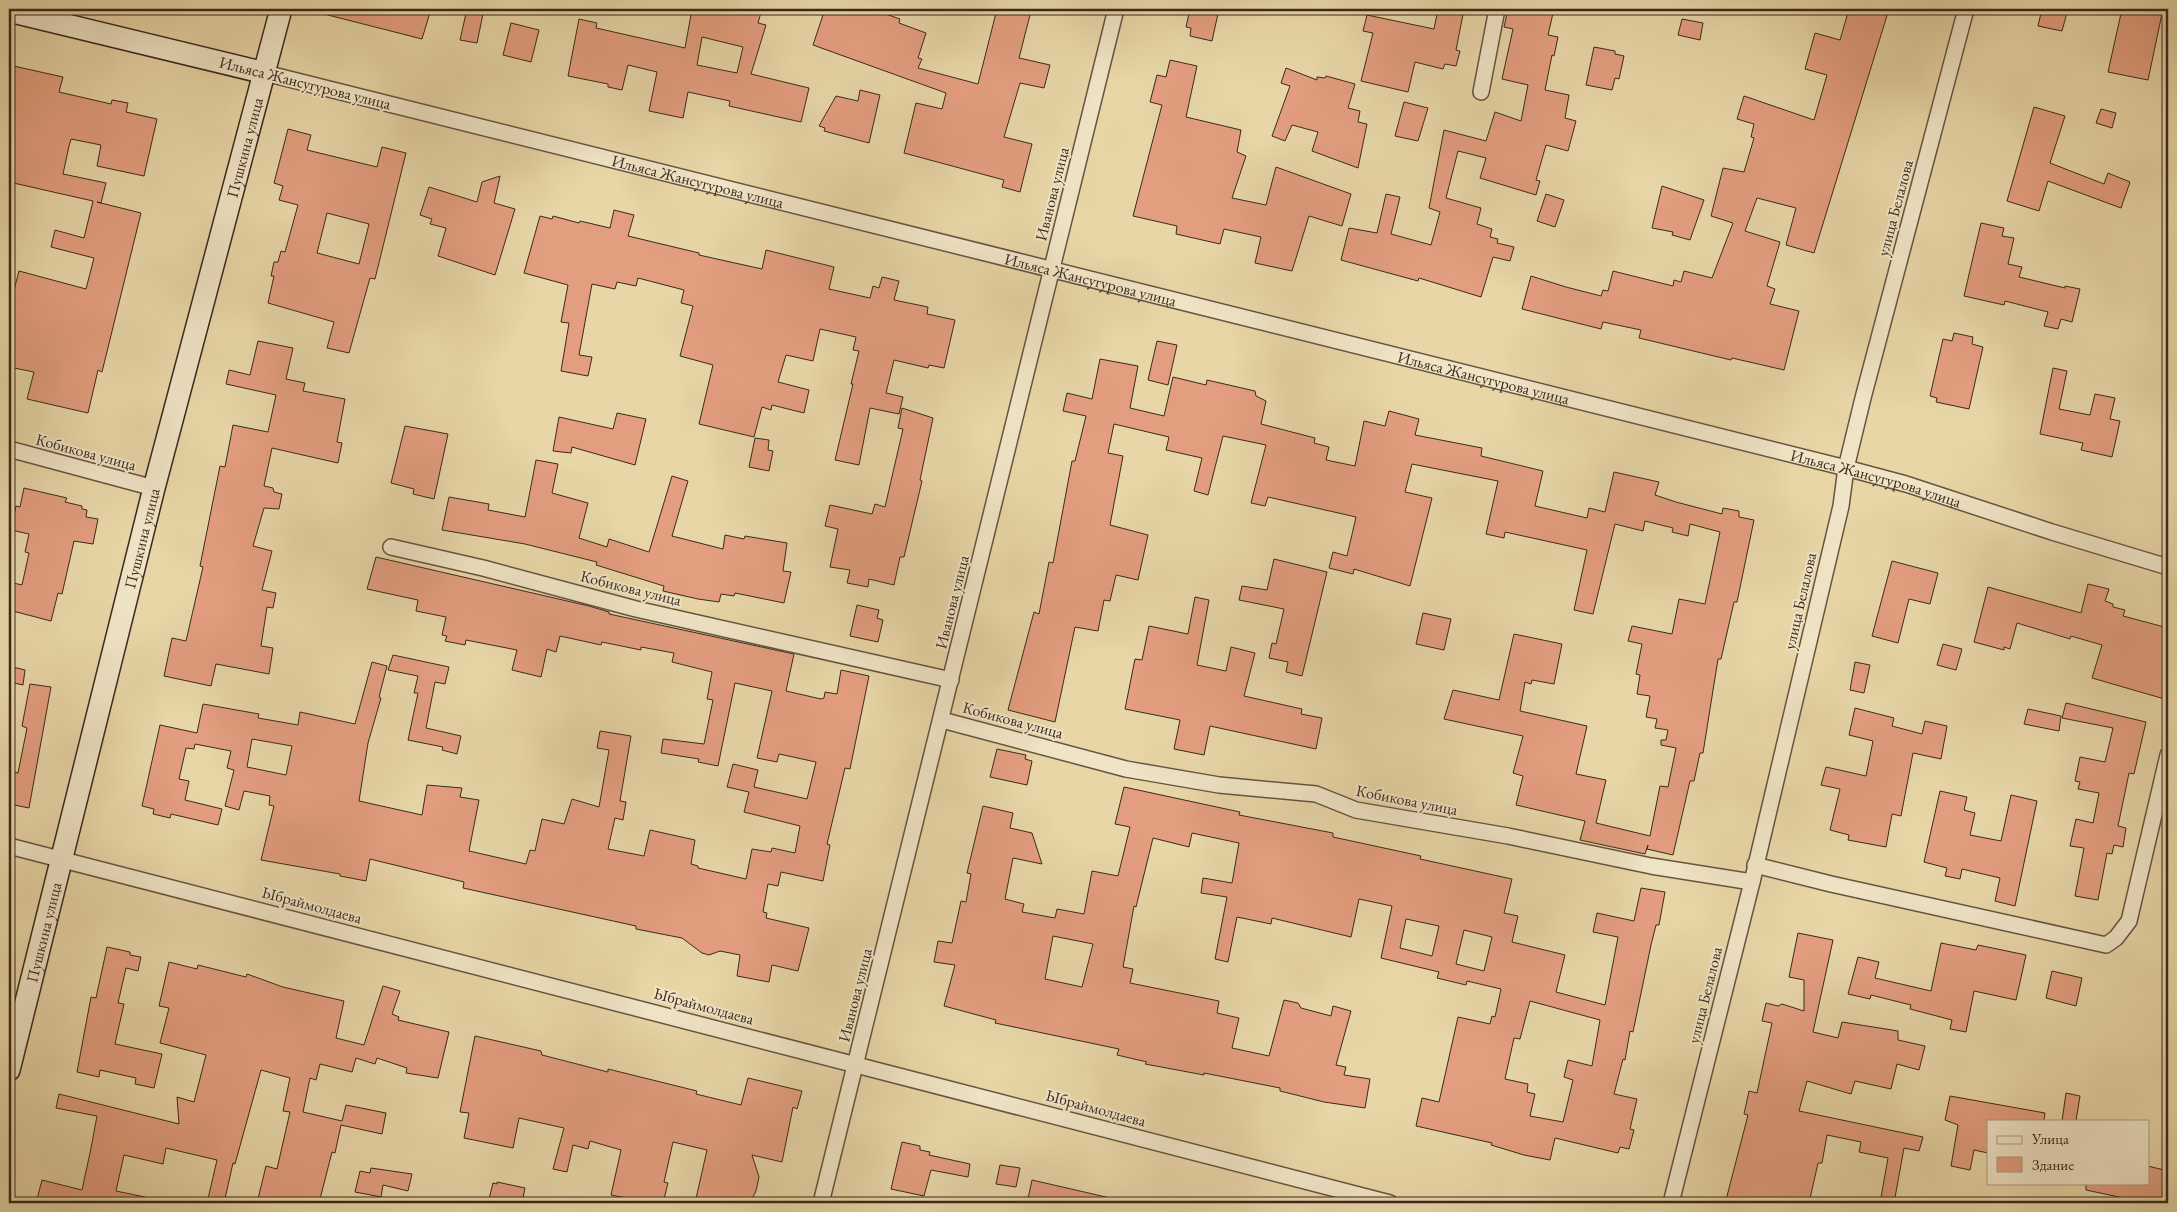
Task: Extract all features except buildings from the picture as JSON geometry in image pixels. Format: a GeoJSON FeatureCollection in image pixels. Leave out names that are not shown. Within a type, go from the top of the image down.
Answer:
{"type":"FeatureCollection","features":[{"type":"Feature","properties":{"kind":"street","name":"Пушкина улица"},"geometry":{"type":"LineString","coordinates":[[9,1070],[154,488],[281,9]]}},
{"type":"Feature","properties":{"kind":"street","name":"Иванова улица"},"geometry":{"type":"LineString","coordinates":[[821,1203],[942,720],[1051,268],[1116,9]]}},
{"type":"Feature","properties":{"kind":"street"},"geometry":{"type":"LineString","coordinates":[[1481,92],[1497,9]]}},
{"type":"Feature","properties":{"kind":"street","name":"улица Белалова"},"geometry":{"type":"LineString","coordinates":[[1671,1203],[1752,882],[1841,506],[1846,468],[1966,9]]}},
{"type":"Feature","properties":{"kind":"street","name":"Ильяса Жансугурова улица"},"geometry":{"type":"LineString","coordinates":[[9,11],[1051,268],[1846,468],[1906,484],[2052,532],[2168,567]]}},
{"type":"Feature","properties":{"kind":"street","name":"Кобикова улица"},"geometry":{"type":"LineString","coordinates":[[9,449],[154,488]]}},
{"type":"Feature","properties":{"kind":"street","name":"Кобикова улица"},"geometry":{"type":"LineString","coordinates":[[391,547],[483,568],[636,608],[951,680]]}},
{"type":"Feature","properties":{"kind":"street","name":"Кобикова улица"},"geometry":{"type":"LineString","coordinates":[[942,720],[1126,769],[1219,785],[1316,794],[1356,810],[1508,836],[1651,866],[1752,882]]}},
{"type":"Feature","properties":{"kind":"street"},"geometry":{"type":"LineString","coordinates":[[1755,865],[1830,884],[2106,945],[2116,938],[2129,921],[2168,755]]}},
{"type":"Feature","properties":{"kind":"street","name":"Ыбраймолдаева"},"geometry":{"type":"LineString","coordinates":[[9,846],[62,858],[1390,1203]]}}]}
